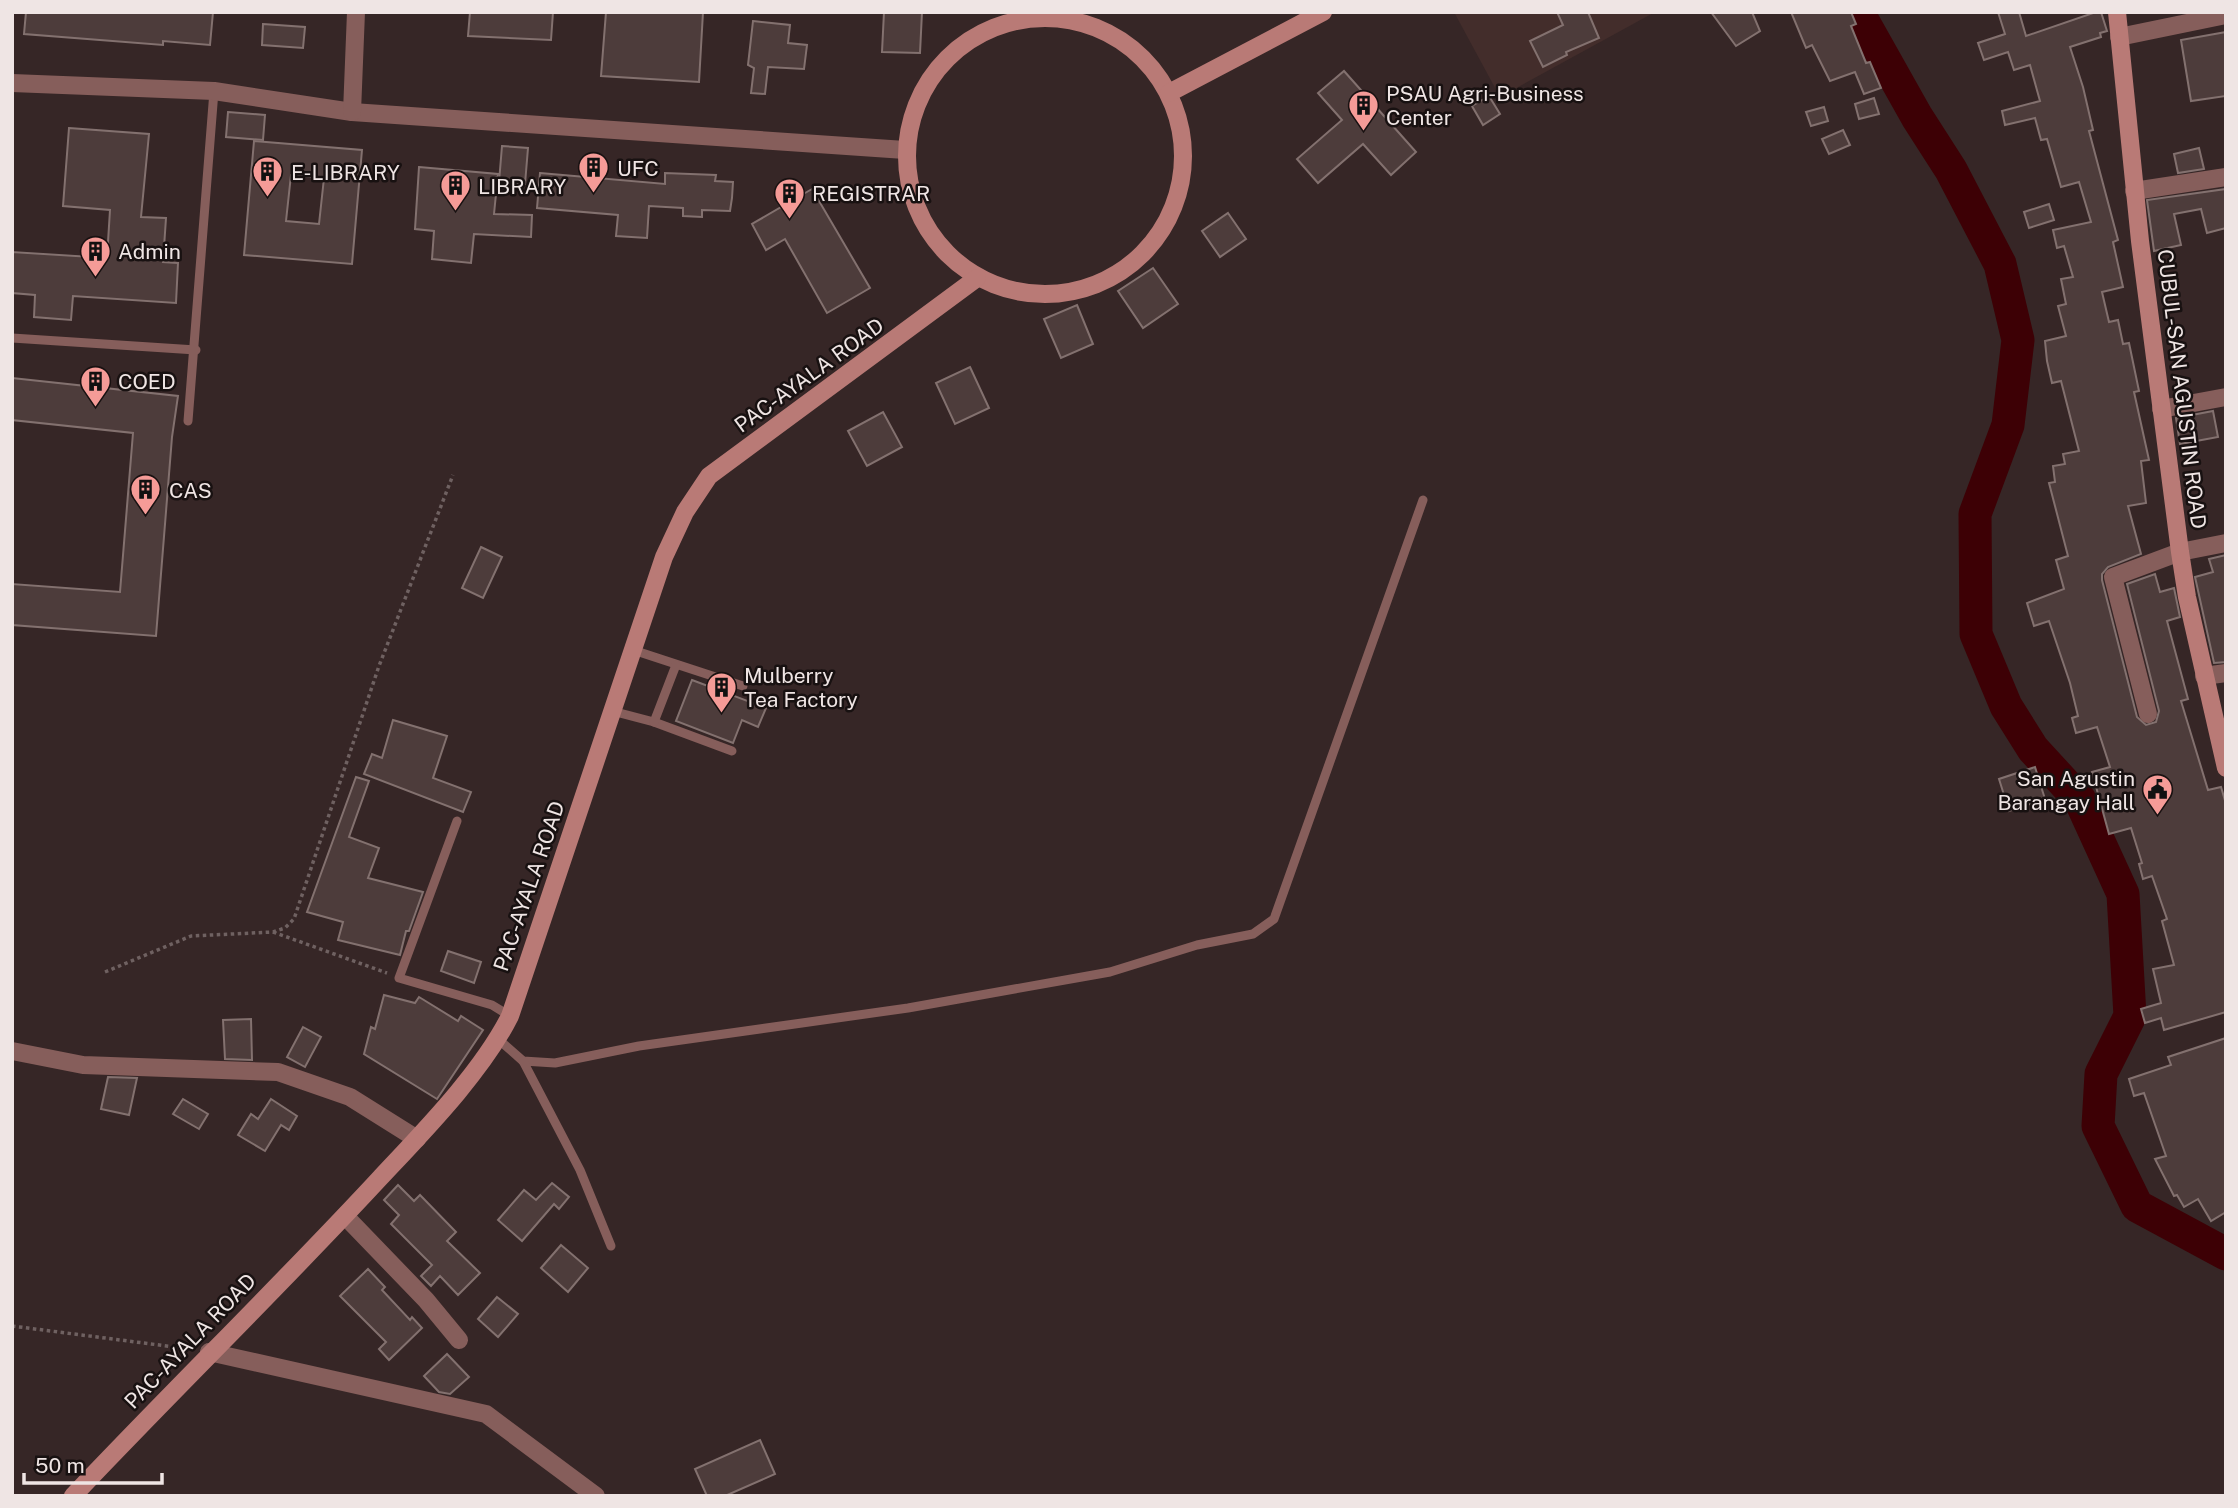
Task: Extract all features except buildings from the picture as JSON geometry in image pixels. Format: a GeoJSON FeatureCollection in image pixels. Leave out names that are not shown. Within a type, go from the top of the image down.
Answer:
{"type":"FeatureCollection","features":[{"type":"Feature","properties":{"kind":"street"},"geometry":{"type":"LineString","coordinates":[[352,112],[356,12]]}},
{"type":"Feature","properties":{"kind":"street"},"geometry":{"type":"LineString","coordinates":[[1169,93],[1322,12]]}},
{"type":"Feature","properties":{"kind":"street","name":"CUBUL-SAN AGUSTIN ROAD"},"geometry":{"type":"LineString","coordinates":[[2117,12],[2134,191],[2180,552],[2204,676],[2226,768]]}},
{"type":"Feature","properties":{"kind":"street"},"geometry":{"type":"LineString","coordinates":[[2119,37],[2226,15]]}},
{"type":"Feature","properties":{"kind":"street"},"geometry":{"type":"LineString","coordinates":[[1061,18],[1105,31],[1142,57],[1169,93],[1183,135],[1183,179],[1168,221],[1142,257],[1105,282],[1062,294],[1018,293],[976,278],[937,246],[912,201],[905,150],[915,106],[938,67],[973,37],[1016,21],[1061,18]]}},
{"type":"Feature","properties":{"kind":"street"},"geometry":{"type":"LineString","coordinates":[[12,83],[214,91],[352,112],[905,150]]}},
{"type":"Feature","properties":{"kind":"street"},"geometry":{"type":"LineString","coordinates":[[2134,191],[2226,177]]}},
{"type":"Feature","properties":{"kind":"street","name":"PAC-AYALA ROAD"},"geometry":{"type":"LineString","coordinates":[[73,1496],[417,1139],[498,1039],[510,1016],[664,557],[685,512],[709,476],[976,278]]}},
{"type":"Feature","properties":{"kind":"street"},"geometry":{"type":"LineString","coordinates":[[2161,409],[2226,397]]}},
{"type":"Feature","properties":{"kind":"street"},"geometry":{"type":"LineString","coordinates":[[2148,714],[2113,577],[2180,552],[2226,543]]}},
{"type":"Feature","properties":{"kind":"street"},"geometry":{"type":"LineString","coordinates":[[2204,676],[2226,673]]}},
{"type":"Feature","properties":{"kind":"street"},"geometry":{"type":"LineString","coordinates":[[12,1051],[83,1065],[278,1072],[350,1097],[417,1139]]}},
{"type":"Feature","properties":{"kind":"street"},"geometry":{"type":"LineString","coordinates":[[345,1216],[426,1300],[459,1340]]}},
{"type":"Feature","properties":{"kind":"street"},"geometry":{"type":"LineString","coordinates":[[209,1352],[486,1414],[596,1496]]}},
{"type":"Feature","properties":{"kind":"lane"},"geometry":{"type":"LineString","coordinates":[[188,421],[196,350],[214,91]]}},
{"type":"Feature","properties":{"kind":"lane"},"geometry":{"type":"LineString","coordinates":[[12,338],[196,350]]}},
{"type":"Feature","properties":{"kind":"lane"},"geometry":{"type":"LineString","coordinates":[[523,1061],[555,1063],[639,1046],[908,1008],[1110,972],[1197,945],[1253,934],[1274,919],[1423,500]]}},
{"type":"Feature","properties":{"kind":"lane"},"geometry":{"type":"LineString","coordinates":[[633,650],[743,686]]}},
{"type":"Feature","properties":{"kind":"lane"},"geometry":{"type":"LineString","coordinates":[[654,722],[676,665]]}},
{"type":"Feature","properties":{"kind":"lane"},"geometry":{"type":"LineString","coordinates":[[612,711],[654,722],[732,751]]}},
{"type":"Feature","properties":{"kind":"lane"},"geometry":{"type":"LineString","coordinates":[[457,821],[399,978],[492,1005],[510,1016]]}},
{"type":"Feature","properties":{"kind":"lane"},"geometry":{"type":"LineString","coordinates":[[498,1039],[523,1061],[580,1170],[611,1246]]}},
{"type":"Feature","properties":{"kind":"path"},"geometry":{"type":"LineString","coordinates":[[105,972],[191,936],[273,932],[285,928],[295,919],[379,666],[453,475]]}},
{"type":"Feature","properties":{"kind":"path"},"geometry":{"type":"LineString","coordinates":[[273,932],[399,978]]}},
{"type":"Feature","properties":{"kind":"path"},"geometry":{"type":"LineString","coordinates":[[12,1326],[209,1352]]}},
{"type":"Feature","properties":{"kind":"shaded area"},"geometry":{"type":"Polygon","coordinates":[[[1454,12],[1655,12],[1500,97],[1454,12]]]}},
{"type":"Feature","properties":{"kind":"waterway"},"geometry":{"type":"LineString","coordinates":[[1858,12],[1917,117],[1951,170],[2000,264],[2018,340],[2008,425],[1975,514],[1976,634],[2006,706],[2033,749],[2080,800],[2123,894],[2130,1016],[2101,1074],[2098,1126],[2137,1206],[2226,1254]]}},
{"type":"Feature","properties":{"kind":"place","name":"PSAU Agri-Business Center"},"geometry":{"type":"Point","coordinates":[1363,132]}},
{"type":"Feature","properties":{"kind":"place","name":"UFC"},"geometry":{"type":"Point","coordinates":[594,195]}},
{"type":"Feature","properties":{"kind":"place","name":"E-LIBRARY"},"geometry":{"type":"Point","coordinates":[268,199]}},
{"type":"Feature","properties":{"kind":"place","name":"LIBRARY"},"geometry":{"type":"Point","coordinates":[455,213]}},
{"type":"Feature","properties":{"kind":"place","name":"REGISTRAR"},"geometry":{"type":"Point","coordinates":[789,220]}},
{"type":"Feature","properties":{"kind":"place","name":"Admin"},"geometry":{"type":"Point","coordinates":[95,278]}},
{"type":"Feature","properties":{"kind":"place","name":"COED"},"geometry":{"type":"Point","coordinates":[95,408]}},
{"type":"Feature","properties":{"kind":"place","name":"CAS"},"geometry":{"type":"Point","coordinates":[146,517]}},
{"type":"Feature","properties":{"kind":"place","name":"Mulberry Tea Factory"},"geometry":{"type":"Point","coordinates":[721,714]}},
{"type":"Feature","properties":{"kind":"place","name":"San Agustin Barangay Hall"},"geometry":{"type":"Point","coordinates":[2158,817]}}]}
